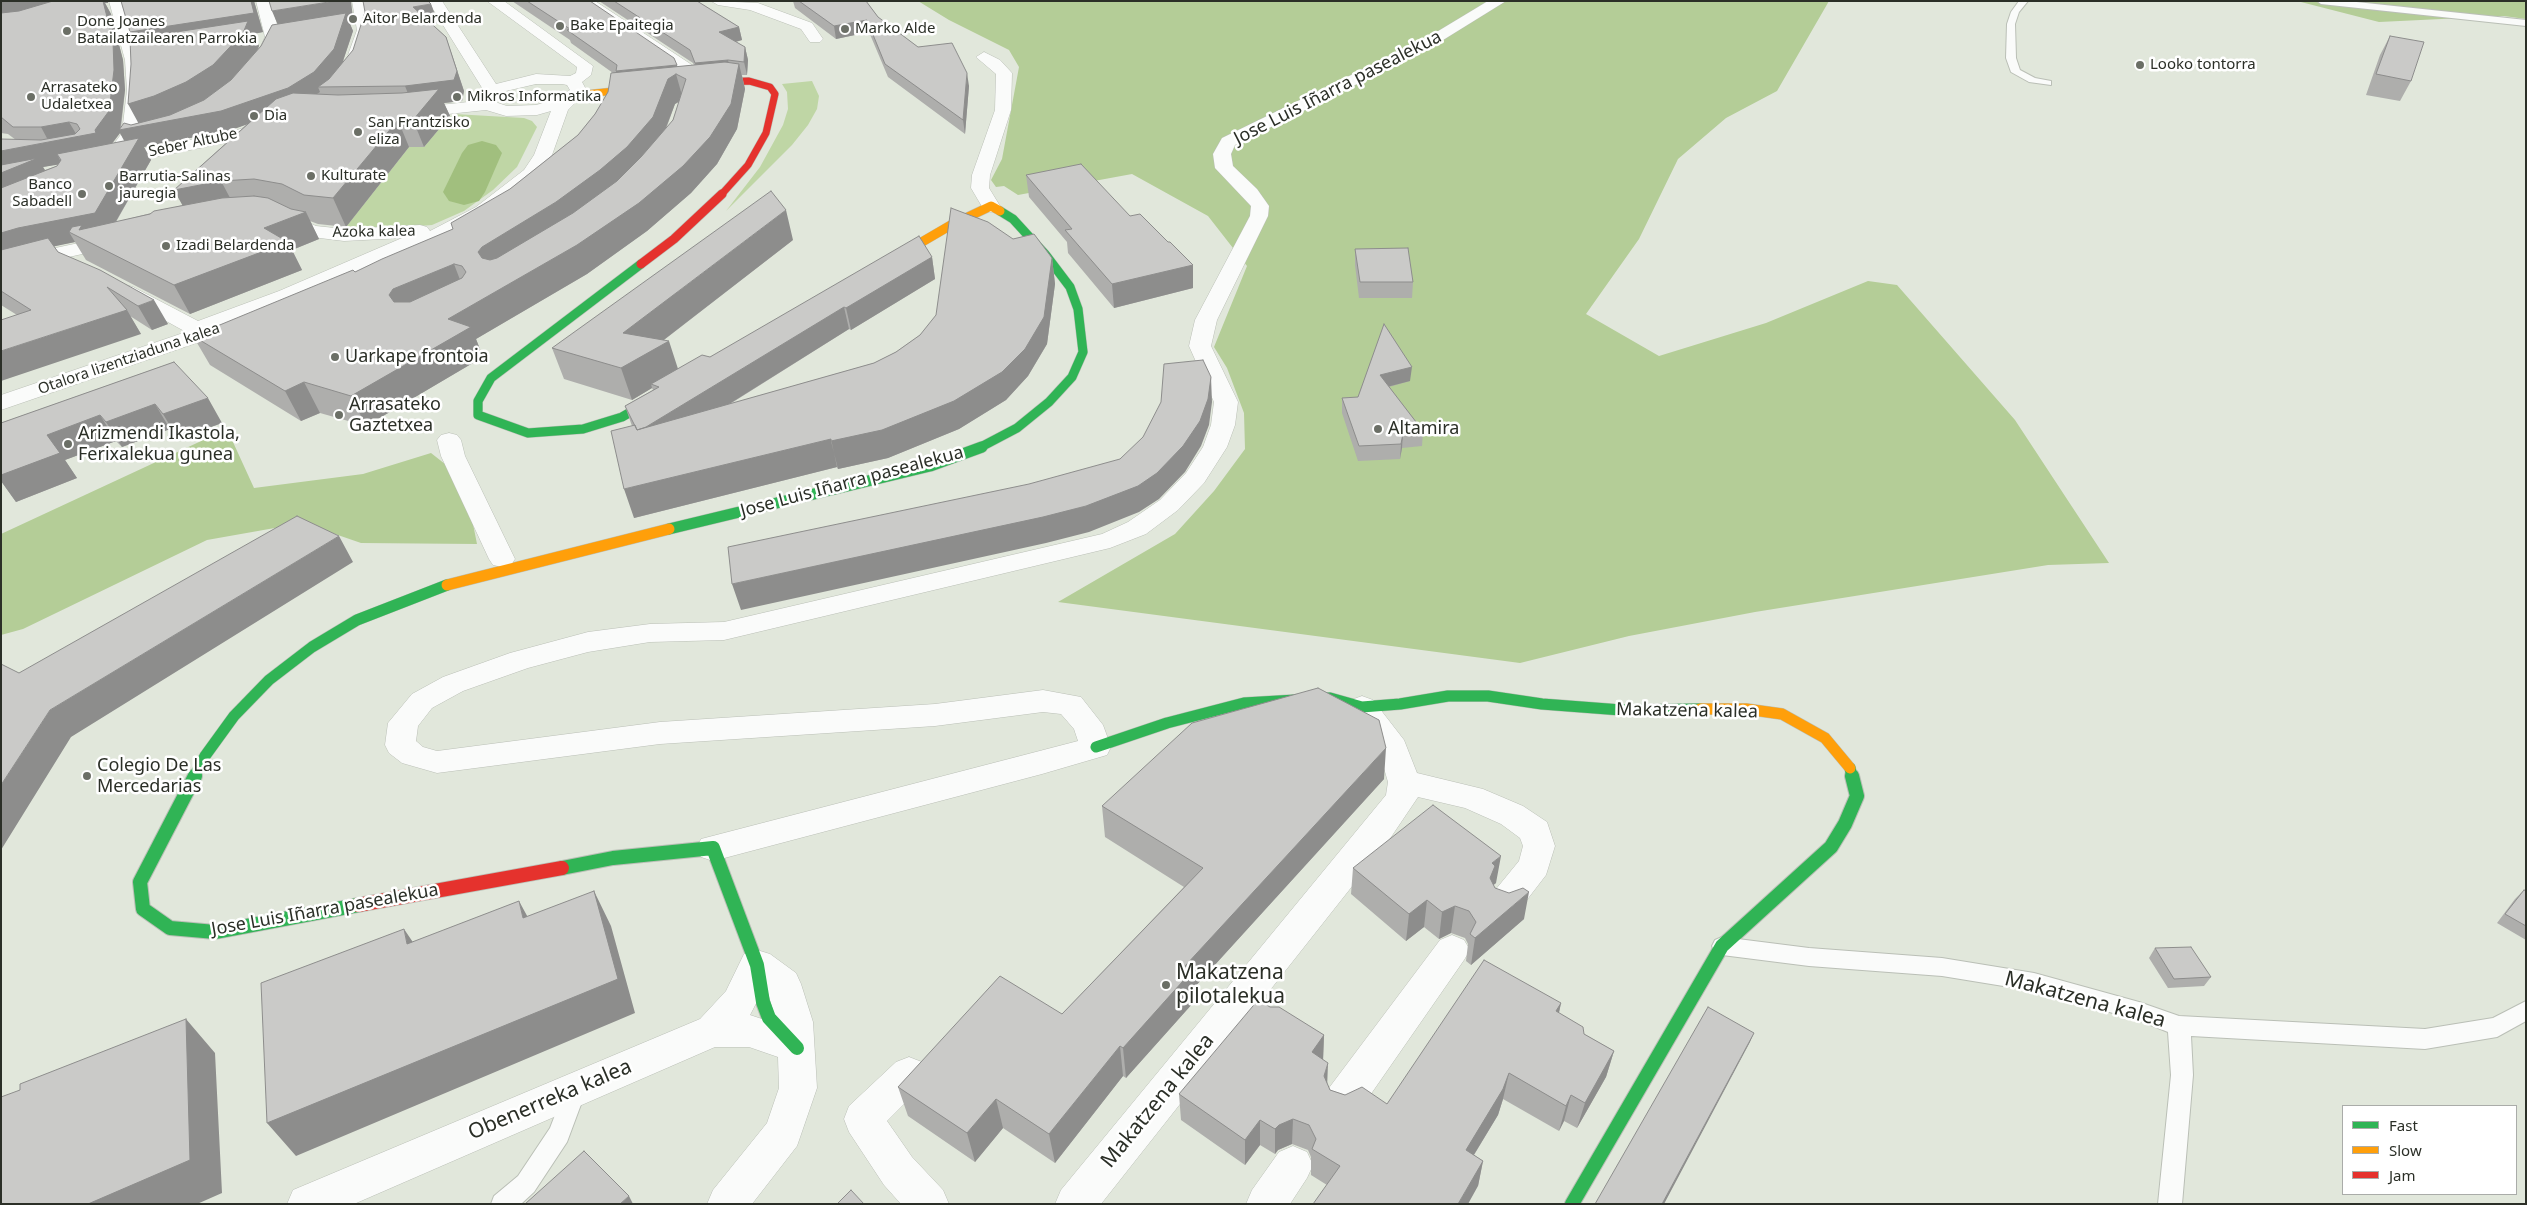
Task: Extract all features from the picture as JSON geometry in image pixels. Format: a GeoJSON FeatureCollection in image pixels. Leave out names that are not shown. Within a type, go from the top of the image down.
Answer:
{"type":"FeatureCollection","features":[{"type":"Feature","properties":{"kind":"street"},"geometry":{"type":"LineString","coordinates":[[251,76],[263,60],[273,37],[262,1]]}},
{"type":"Feature","properties":{"kind":"street"},"geometry":{"type":"LineString","coordinates":[[351,69],[364,30],[359,1]]}},
{"type":"Feature","properties":{"kind":"street"},"geometry":{"type":"LineString","coordinates":[[435,1],[490,98],[506,112],[537,110],[571,92],[657,86]]}},
{"type":"Feature","properties":{"kind":"street"},"geometry":{"type":"LineString","coordinates":[[451,1],[464,18]]}},
{"type":"Feature","properties":{"kind":"street","name":"Otalora lizentziaduna kalea"},"geometry":{"type":"LineString","coordinates":[[1,403],[253,316],[360,272],[452,229],[483,211],[530,174],[543,155],[560,110],[583,75],[585,66],[494,1]]}},
{"type":"Feature","properties":{"kind":"street"},"geometry":{"type":"LineString","coordinates":[[585,1],[686,68],[691,83]]}},
{"type":"Feature","properties":{"kind":"street"},"geometry":{"type":"LineString","coordinates":[[718,1],[753,6],[808,26],[815,39]]}},
{"type":"Feature","properties":{"kind":"street","name":"Jose Luis Iñarra pasealekua"},"geometry":{"type":"LineString","coordinates":[[990,206],[1013,219],[1045,254],[1070,288],[1078,309],[1082,330],[1083,352],[1072,377],[1049,402],[1017,428],[977,449],[930,466],[467,578],[421,593],[357,620],[312,647],[269,680],[234,716],[205,756],[140,882],[143,909],[170,928],[215,932],[613,858],[713,848],[1042,764],[1096,747],[1088,726],[1070,704],[1043,701],[935,715],[660,733],[546,750],[437,762],[413,755],[400,745],[403,723],[422,701],[452,684],[520,660],[588,642],[650,633],[724,631],[1110,540],[1138,528],[1169,505],[1195,478],[1215,448],[1223,425],[1226,402],[1200,346],[1206,320],[1259,216],[1260,206],[1250,193],[1224,168],[1222,154],[1228,142],[1430,42],[1499,1]]}},
{"type":"Feature","properties":{"kind":"street"},"geometry":{"type":"LineString","coordinates":[[134,5],[113,6],[134,60],[135,90],[131,133],[122,143],[110,160],[94,160],[122,143],[148,136]]}},
{"type":"Feature","properties":{"kind":"street"},"geometry":{"type":"LineString","coordinates":[[346,26],[364,23]]}},
{"type":"Feature","properties":{"kind":"street"},"geometry":{"type":"LineString","coordinates":[[254,40],[291,34]]}},
{"type":"Feature","properties":{"kind":"street"},"geometry":{"type":"LineString","coordinates":[[134,60],[150,57]]}},
{"type":"Feature","properties":{"kind":"street"},"geometry":{"type":"LineString","coordinates":[[884,264],[951,225],[990,206],[980,188],[981,175],[1003,110],[1004,73],[994,63],[984,57]]}},
{"type":"Feature","properties":{"kind":"street"},"geometry":{"type":"LineString","coordinates":[[394,114],[462,109],[490,98],[504,78],[556,78],[571,92]]}},
{"type":"Feature","properties":{"kind":"street"},"geometry":{"type":"LineString","coordinates":[[673,387],[622,417],[583,429],[528,433],[478,415],[478,401],[491,378],[674,239],[748,165],[766,133],[775,94],[770,88],[760,83],[731,80],[675,85]]}},
{"type":"Feature","properties":{"kind":"street","name":"Otalora lizentziaduna kalea"},"geometry":{"type":"LineString","coordinates":[[1,394],[286,295],[435,230],[492,198],[517,176],[530,158],[542,130],[537,110]]}},
{"type":"Feature","properties":{"kind":"street","name":"Seber Altube"},"geometry":{"type":"LineString","coordinates":[[110,160],[234,136],[282,120]]}},
{"type":"Feature","properties":{"kind":"street","name":"Azoka kalea"},"geometry":{"type":"LineString","coordinates":[[260,215],[288,219],[312,231],[344,235],[435,230]]}},
{"type":"Feature","properties":{"kind":"street"},"geometry":{"type":"LineString","coordinates":[[1,269],[80,259],[139,236]]}},
{"type":"Feature","properties":{"kind":"street"},"geometry":{"type":"LineString","coordinates":[[105,281],[193,327]]}},
{"type":"Feature","properties":{"kind":"street"},"geometry":{"type":"LineString","coordinates":[[451,448],[502,559]]}},
{"type":"Feature","properties":{"kind":"street","name":"Makatzena kalea"},"geometry":{"type":"LineString","coordinates":[[1096,747],[1167,723],[1244,703],[1330,698],[1362,707],[1400,704],[1448,696],[1488,696],[1542,704],[1620,710],[1746,709],[1782,714],[1825,738],[1850,768],[1857,796],[1845,824],[1831,847],[1722,946],[1572,1204]]}},
{"type":"Feature","properties":{"kind":"street"},"geometry":{"type":"LineString","coordinates":[[1362,707],[1393,748],[1404,782],[1472,798],[1512,815],[1535,831],[1539,846],[1534,866],[1504,904]]}},
{"type":"Feature","properties":{"kind":"street","name":"Makatzena kalea"},"geometry":{"type":"LineString","coordinates":[[1075,1204],[1380,828],[1402,798],[1404,782]]}},
{"type":"Feature","properties":{"kind":"street"},"geometry":{"type":"LineString","coordinates":[[713,848],[758,965],[783,984],[795,1022],[798,1048],[798,1088],[783,1133],[727,1204]]}},
{"type":"Feature","properties":{"kind":"street"},"geometry":{"type":"LineString","coordinates":[[1343,1101],[1452,950]]}},
{"type":"Feature","properties":{"kind":"street"},"geometry":{"type":"LineString","coordinates":[[713,1031],[740,1002],[758,965]]}},
{"type":"Feature","properties":{"kind":"street","name":"Obenerreka kalea"},"geometry":{"type":"LineString","coordinates":[[307,1204],[713,1031],[749,1031],[798,1048]]}},
{"type":"Feature","properties":{"kind":"street"},"geometry":{"type":"LineString","coordinates":[[909,1074],[857,1113],[898,1171],[930,1204]]}},
{"type":"Feature","properties":{"kind":"street"},"geometry":{"type":"LineString","coordinates":[[1266,1204],[1293,1165]]}},
{"type":"Feature","properties":{"kind":"lane"},"geometry":{"type":"LineString","coordinates":[[2024,1],[2015,12],[2011,24],[2011,58],[2016,72],[2032,80],[2048,82]]}},
{"type":"Feature","properties":{"kind":"lane"},"geometry":{"type":"LineString","coordinates":[[2321,1],[2526,23]]}},
{"type":"Feature","properties":{"kind":"lane","name":"Makatzena kalea"},"geometry":{"type":"LineString","coordinates":[[1722,946],[1809,957],[1942,967],[2034,982],[2139,1011],[2179,1026],[2425,1039],[2496,1027],[2526,1010]]}},
{"type":"Feature","properties":{"kind":"lane","name":"Makatzena kalea"},"geometry":{"type":"LineString","coordinates":[[2170,1204],[2182,1075],[2179,1026]]}},
{"type":"Feature","properties":{"kind":"lane"},"geometry":{"type":"LineString","coordinates":[[503,1204],[526,1184],[559,1134],[576,1088]]}},
{"type":"Feature","properties":{"kind":"green space"},"geometry":{"type":"Polygon","coordinates":[[[918,1],[1829,1],[1777,91],[1726,118],[1678,159],[1639,239],[1586,314],[1659,356],[1766,323],[1868,281],[1897,285],[2015,420],[2109,563],[2048,565],[1755,612],[1629,636],[1520,663],[1058,602],[1175,534],[1214,491],[1245,449],[1244,413],[1227,368],[1214,347],[1247,266],[1208,216],[1132,174],[1018,195],[1004,186],[996,187],[991,180],[1002,159],[1019,67],[1009,50],[949,20],[918,1]]]}},
{"type":"Feature","properties":{"kind":"green space"},"geometry":{"type":"Polygon","coordinates":[[[2297,1],[2526,1],[2526,19],[2504,16],[2379,22],[2297,1]]]}},
{"type":"Feature","properties":{"kind":"green space"},"geometry":{"type":"Polygon","coordinates":[[[812,81],[819,96],[817,109],[808,125],[792,145],[726,211],[760,167],[783,125],[788,109],[787,92],[782,84],[812,81]]]}},
{"type":"Feature","properties":{"kind":"green space"},"geometry":{"type":"Polygon","coordinates":[[[454,114],[524,118],[532,121],[537,127],[517,167],[493,190],[464,211],[432,225],[366,230],[365,226],[345,228],[409,147],[424,147],[449,117],[454,114]]]}},
{"type":"Feature","properties":{"kind":"green space"},"geometry":{"type":"Polygon","coordinates":[[[227,429],[254,488],[363,474],[431,453],[464,479],[477,544],[361,543],[303,523],[207,540],[23,629],[1,635],[1,534],[227,429]]]}},
{"type":"Feature","properties":{"kind":"building"},"geometry":{"type":"Polygon","coordinates":[[[53,1],[103,1],[113,41],[114,70],[109,111],[95,130],[96,133],[1,151],[1,139],[41,140],[75,134],[80,129],[77,124],[69,122],[41,127],[13,127],[1,117],[1,13],[19,11],[53,1]]]}},
{"type":"Feature","properties":{"kind":"building"},"geometry":{"type":"Polygon","coordinates":[[[121,1],[251,1],[254,13],[130,32],[121,1]]]}},
{"type":"Feature","properties":{"kind":"building"},"geometry":{"type":"Polygon","coordinates":[[[269,1],[335,1],[272,11],[269,1]]]}},
{"type":"Feature","properties":{"kind":"building"},"geometry":{"type":"Polygon","coordinates":[[[363,1],[428,1],[431,4],[413,7],[446,37],[457,71],[454,80],[405,86],[318,87],[329,79],[353,50],[365,12],[363,1]]]}},
{"type":"Feature","properties":{"kind":"building"},"geometry":{"type":"Polygon","coordinates":[[[527,1],[590,1],[674,58],[677,65],[616,71],[617,65],[567,30],[570,29],[527,1]]]}},
{"type":"Feature","properties":{"kind":"building"},"geometry":{"type":"Polygon","coordinates":[[[614,1],[697,1],[739,27],[719,32],[745,47],[744,62],[728,60],[695,63],[690,50],[614,1]]]}},
{"type":"Feature","properties":{"kind":"building"},"geometry":{"type":"Polygon","coordinates":[[[799,1],[866,1],[878,17],[918,47],[952,43],[967,73],[963,120],[885,64],[867,20],[834,26],[799,1]]]}},
{"type":"Feature","properties":{"kind":"building"},"geometry":{"type":"Polygon","coordinates":[[[346,13],[334,49],[314,72],[288,88],[221,111],[119,130],[124,123],[131,125],[170,115],[204,100],[231,80],[261,46],[272,25],[346,13]]]}},
{"type":"Feature","properties":{"kind":"building"},"geometry":{"type":"Polygon","coordinates":[[[248,21],[243,33],[213,65],[186,82],[154,96],[128,104],[131,64],[130,39],[248,21]]]}},
{"type":"Feature","properties":{"kind":"building"},"geometry":{"type":"Polygon","coordinates":[[[2390,36],[2424,42],[2411,81],[2376,74],[2390,36]]]}},
{"type":"Feature","properties":{"kind":"building"},"geometry":{"type":"Polygon","coordinates":[[[725,62],[739,64],[731,104],[710,137],[683,166],[639,203],[577,245],[448,319],[471,327],[351,396],[304,382],[285,391],[193,336],[353,270],[355,272],[453,229],[451,223],[510,189],[578,135],[595,114],[608,92],[611,73],[725,62]],[[676,74],[668,79],[653,117],[627,147],[600,170],[556,202],[482,247],[478,252],[482,258],[490,260],[497,258],[573,213],[617,181],[673,120],[686,79],[676,74]],[[454,264],[393,289],[389,295],[394,302],[410,302],[462,278],[466,272],[462,266],[454,264]]]}},
{"type":"Feature","properties":{"kind":"building"},"geometry":{"type":"Polygon","coordinates":[[[439,89],[413,120],[398,120],[333,198],[304,195],[282,184],[254,179],[221,181],[174,190],[276,99],[293,93],[338,95],[402,93],[439,89]]]}},
{"type":"Feature","properties":{"kind":"building"},"geometry":{"type":"Polygon","coordinates":[[[139,138],[95,213],[1,233],[1,188],[57,166],[61,160],[57,154],[139,138]]]}},
{"type":"Feature","properties":{"kind":"building"},"geometry":{"type":"Polygon","coordinates":[[[38,158],[1,173],[1,165],[38,158]]]}},
{"type":"Feature","properties":{"kind":"building"},"geometry":{"type":"Polygon","coordinates":[[[1081,164],[1130,216],[1140,214],[1193,265],[1112,284],[1065,230],[1072,229],[1026,175],[1081,164]]]}},
{"type":"Feature","properties":{"kind":"building"},"geometry":{"type":"Polygon","coordinates":[[[771,191],[786,210],[623,333],[669,341],[621,368],[552,348],[771,191]]]}},
{"type":"Feature","properties":{"kind":"building"},"geometry":{"type":"Polygon","coordinates":[[[254,196],[268,198],[291,209],[306,212],[264,228],[288,242],[174,285],[69,232],[72,227],[82,225],[79,230],[150,214],[154,211],[222,198],[254,196]]]}},
{"type":"Feature","properties":{"kind":"building"},"geometry":{"type":"Polygon","coordinates":[[[951,208],[988,222],[1013,239],[1034,234],[1052,258],[1044,317],[1025,349],[1002,372],[954,401],[882,430],[831,441],[831,439],[624,489],[611,431],[635,425],[637,430],[874,363],[896,352],[920,335],[936,315],[951,208]]]}},
{"type":"Feature","properties":{"kind":"building"},"geometry":{"type":"Polygon","coordinates":[[[919,236],[932,257],[846,308],[844,307],[646,427],[637,430],[625,406],[659,387],[651,384],[702,355],[710,357],[919,236]]]}},
{"type":"Feature","properties":{"kind":"building"},"geometry":{"type":"Polygon","coordinates":[[[48,238],[58,252],[100,270],[154,300],[138,306],[107,287],[127,310],[1,351],[1,320],[31,310],[1,291],[1,250],[48,238]]]}},
{"type":"Feature","properties":{"kind":"building"},"geometry":{"type":"Polygon","coordinates":[[[1408,248],[1413,282],[1360,282],[1355,249],[1408,248]]]}},
{"type":"Feature","properties":{"kind":"building"},"geometry":{"type":"Polygon","coordinates":[[[1384,324],[1412,367],[1380,375],[1423,431],[1403,433],[1401,444],[1359,446],[1342,398],[1358,397],[1384,324]]]}},
{"type":"Feature","properties":{"kind":"building"},"geometry":{"type":"Polygon","coordinates":[[[1203,360],[1211,377],[1208,399],[1200,421],[1183,446],[1157,473],[1138,486],[1086,506],[1043,517],[732,584],[728,547],[1029,484],[1120,459],[1143,437],[1161,402],[1164,364],[1203,360]]]}},
{"type":"Feature","properties":{"kind":"building"},"geometry":{"type":"Polygon","coordinates":[[[174,362],[208,398],[163,414],[155,404],[106,422],[100,415],[47,435],[60,453],[1,475],[1,423],[174,362]]]}},
{"type":"Feature","properties":{"kind":"building"},"geometry":{"type":"Polygon","coordinates":[[[297,516],[339,536],[50,710],[1,785],[1,664],[19,673],[297,516]]]}},
{"type":"Feature","properties":{"kind":"building"},"geometry":{"type":"Polygon","coordinates":[[[1318,688],[1379,720],[1386,748],[1185,966],[1191,972],[1123,1048],[1120,1046],[1049,1134],[996,1099],[967,1133],[898,1087],[1000,976],[1062,1014],[1203,868],[1102,806],[1192,723],[1318,688]]]}},
{"type":"Feature","properties":{"kind":"building"},"geometry":{"type":"Polygon","coordinates":[[[1433,805],[1501,856],[1492,863],[1495,866],[1490,878],[1495,888],[1509,893],[1523,888],[1529,892],[1475,938],[1470,934],[1476,922],[1469,911],[1455,906],[1442,912],[1427,900],[1409,914],[1353,868],[1433,805]]]}},
{"type":"Feature","properties":{"kind":"building"},"geometry":{"type":"Polygon","coordinates":[[[2524,890],[2526,891],[2526,926],[2505,914],[2524,890]]]}},
{"type":"Feature","properties":{"kind":"building"},"geometry":{"type":"Polygon","coordinates":[[[594,891],[618,979],[267,1123],[261,983],[404,929],[407,944],[519,901],[523,918],[594,891]]]}},
{"type":"Feature","properties":{"kind":"building"},"geometry":{"type":"Polygon","coordinates":[[[2191,947],[2211,977],[2174,979],[2155,948],[2191,947]]]}},
{"type":"Feature","properties":{"kind":"building"},"geometry":{"type":"Polygon","coordinates":[[[1484,960],[1561,1003],[1556,1011],[1583,1027],[1584,1034],[1614,1051],[1585,1103],[1571,1095],[1566,1106],[1509,1073],[1503,1089],[1466,1150],[1483,1161],[1458,1204],[1313,1204],[1340,1166],[1312,1149],[1316,1139],[1309,1125],[1293,1119],[1279,1125],[1275,1129],[1260,1120],[1245,1140],[1179,1094],[1258,1000],[1270,1007],[1279,1007],[1324,1035],[1312,1052],[1328,1063],[1324,1076],[1330,1090],[1345,1095],[1362,1087],[1387,1104],[1484,960]]]}},
{"type":"Feature","properties":{"kind":"building"},"geometry":{"type":"Polygon","coordinates":[[[1708,1007],[1754,1033],[1662,1204],[1595,1204],[1708,1007]]]}},
{"type":"Feature","properties":{"kind":"building"},"geometry":{"type":"Polygon","coordinates":[[[186,1019],[190,1160],[88,1204],[1,1204],[1,1097],[20,1090],[20,1084],[186,1019]]]}},
{"type":"Feature","properties":{"kind":"building"},"geometry":{"type":"Polygon","coordinates":[[[584,1151],[629,1196],[620,1204],[525,1204],[584,1151]]]}},
{"type":"Feature","properties":{"kind":"building"},"geometry":{"type":"Polygon","coordinates":[[[851,1190],[864,1204],[837,1204],[851,1190]]]}},
{"type":"Feature","properties":{"kind":"waterway"},"geometry":{"type":"LineString","coordinates":[[464,192],[482,153]]}},
{"type":"Feature","properties":{"kind":"traffic: fast"},"geometry":{"type":"LineString","coordinates":[[669,529],[930,466],[977,449],[1017,428],[1049,402],[1072,377],[1083,352],[1078,309],[1070,287],[1045,254],[1013,219],[1000,211]]}},
{"type":"Feature","properties":{"kind":"traffic: fast"},"geometry":{"type":"LineString","coordinates":[[641,264],[491,378],[478,401],[478,415],[528,433],[583,429],[622,417],[660,395]]}},
{"type":"Feature","properties":{"kind":"traffic: fast"},"geometry":{"type":"LineString","coordinates":[[358,905],[215,932],[170,928],[143,909],[140,882],[205,756],[234,716],[269,680],[312,647],[357,620],[447,585]]}},
{"type":"Feature","properties":{"kind":"traffic: fast"},"geometry":{"type":"LineString","coordinates":[[1096,747],[1167,723],[1244,703],[1330,698],[1362,707],[1400,704],[1448,696],[1488,696],[1542,704],[1621,710],[1700,709]]}},
{"type":"Feature","properties":{"kind":"traffic: fast"},"geometry":{"type":"LineString","coordinates":[[1572,1204],[1722,946],[1831,847],[1845,824],[1857,796],[1850,768]]}},
{"type":"Feature","properties":{"kind":"traffic: fast"},"geometry":{"type":"LineString","coordinates":[[562,868],[613,858],[713,848],[757,965],[763,1002],[769,1018],[797,1048]]}},
{"type":"Feature","properties":{"kind":"traffic: slow"},"geometry":{"type":"LineString","coordinates":[[576,95],[644,88]]}},
{"type":"Feature","properties":{"kind":"traffic: slow"},"geometry":{"type":"LineString","coordinates":[[891,260],[951,225],[991,206],[1000,211]]}},
{"type":"Feature","properties":{"kind":"traffic: slow"},"geometry":{"type":"LineString","coordinates":[[447,585],[669,529]]}},
{"type":"Feature","properties":{"kind":"traffic: slow"},"geometry":{"type":"LineString","coordinates":[[1700,709],[1746,709],[1782,714],[1825,738],[1850,768]]}},
{"type":"Feature","properties":{"kind":"traffic: jam"},"geometry":{"type":"LineString","coordinates":[[641,264],[674,239],[726,190],[748,165],[766,133],[775,94],[770,87],[749,81],[707,82]]}},
{"type":"Feature","properties":{"kind":"traffic: jam"},"geometry":{"type":"LineString","coordinates":[[358,905],[562,868]]}},
{"type":"Feature","properties":{"kind":"place","name":"Aitor Belardenda"},"geometry":{"type":"Point","coordinates":[353,19]}},
{"type":"Feature","properties":{"kind":"place","name":"Bake Epaitegia"},"geometry":{"type":"Point","coordinates":[560,26]}},
{"type":"Feature","properties":{"kind":"place","name":"Marko Alde"},"geometry":{"type":"Point","coordinates":[845,29]}},
{"type":"Feature","properties":{"kind":"place","name":"Done Joanes Batailatzailearen Parrokia"},"geometry":{"type":"Point","coordinates":[67,31]}},
{"type":"Feature","properties":{"kind":"place","name":"Looko tontorra"},"geometry":{"type":"Point","coordinates":[2140,65]}},
{"type":"Feature","properties":{"kind":"place","name":"Arrasateko Udaletxea"},"geometry":{"type":"Point","coordinates":[31,97]}},
{"type":"Feature","properties":{"kind":"place","name":"Mikros Informatika"},"geometry":{"type":"Point","coordinates":[457,97]}},
{"type":"Feature","properties":{"kind":"place","name":"Dia"},"geometry":{"type":"Point","coordinates":[254,116]}},
{"type":"Feature","properties":{"kind":"place","name":"San Frantzisko eliza"},"geometry":{"type":"Point","coordinates":[358,132]}},
{"type":"Feature","properties":{"kind":"place","name":"Kulturate"},"geometry":{"type":"Point","coordinates":[311,176]}},
{"type":"Feature","properties":{"kind":"place","name":"Barrutia-Salinas jauregia"},"geometry":{"type":"Point","coordinates":[109,186]}},
{"type":"Feature","properties":{"kind":"place","name":"Banco Sabadell"},"geometry":{"type":"Point","coordinates":[82,194]}},
{"type":"Feature","properties":{"kind":"place","name":"Izadi Belardenda"},"geometry":{"type":"Point","coordinates":[166,246]}},
{"type":"Feature","properties":{"kind":"place","name":"Uarkape frontoia"},"geometry":{"type":"Point","coordinates":[335,357]}},
{"type":"Feature","properties":{"kind":"place","name":"Arrasateko Gaztetxea"},"geometry":{"type":"Point","coordinates":[339,415]}},
{"type":"Feature","properties":{"kind":"place","name":"Altamira"},"geometry":{"type":"Point","coordinates":[1378,429]}},
{"type":"Feature","properties":{"kind":"place","name":"Arizmendi Ikastola, Ferixalekua gunea"},"geometry":{"type":"Point","coordinates":[68,444]}},
{"type":"Feature","properties":{"kind":"place","name":"Colegio De Las Mercedarias"},"geometry":{"type":"Point","coordinates":[87,776]}},
{"type":"Feature","properties":{"kind":"place","name":"Makatzena pilotalekua"},"geometry":{"type":"Point","coordinates":[1166,985]}}]}
